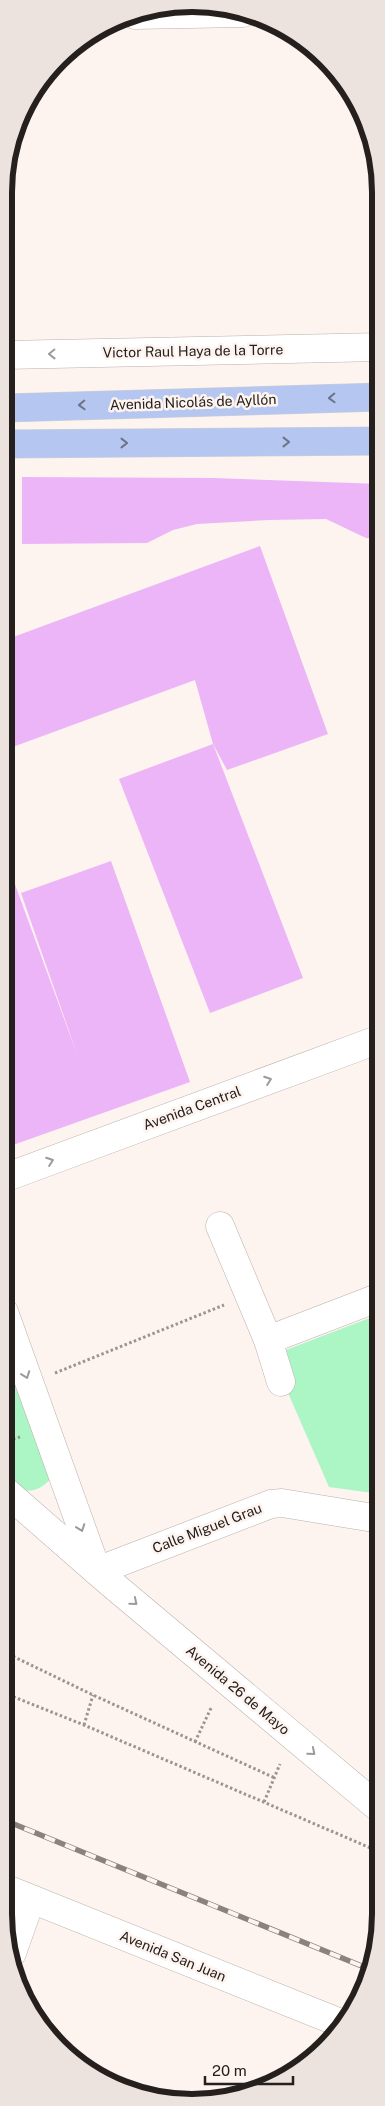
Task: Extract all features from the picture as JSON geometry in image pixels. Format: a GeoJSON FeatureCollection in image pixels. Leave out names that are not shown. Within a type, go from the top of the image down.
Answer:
{"type":"FeatureCollection","features":[{"type":"Feature","properties":{"kind":"main road","name":"Avenida Nicolás de Ayllón"},"geometry":{"type":"LineString","coordinates":[[12,408],[372,397]]}},
{"type":"Feature","properties":{"kind":"main road"},"geometry":{"type":"LineString","coordinates":[[12,444],[372,442]]}},
{"type":"Feature","properties":{"kind":"street"},"geometry":{"type":"LineString","coordinates":[[173,14],[208,13]]}},
{"type":"Feature","properties":{"kind":"street","name":"Victor Raul Haya de la Torre"},"geometry":{"type":"LineString","coordinates":[[12,355],[372,347]]}},
{"type":"Feature","properties":{"kind":"street","name":"Avenida Central"},"geometry":{"type":"LineString","coordinates":[[12,1175],[372,1042]]}},
{"type":"Feature","properties":{"kind":"street"},"geometry":{"type":"LineString","coordinates":[[220,1226],[268,1340],[281,1382]]}},
{"type":"Feature","properties":{"kind":"street"},"geometry":{"type":"LineString","coordinates":[[268,1340],[372,1300]]}},
{"type":"Feature","properties":{"kind":"street"},"geometry":{"type":"LineString","coordinates":[[12,1334],[97,1571]]}},
{"type":"Feature","properties":{"kind":"street","name":"Avenida 26 de Mayo"},"geometry":{"type":"LineString","coordinates":[[12,1497],[372,1802]]}},
{"type":"Feature","properties":{"kind":"street","name":"Calle Miguel Grau"},"geometry":{"type":"LineString","coordinates":[[97,1571],[271,1504],[282,1503],[372,1517]]}},
{"type":"Feature","properties":{"kind":"street","name":"Avenida San Juan"},"geometry":{"type":"LineString","coordinates":[[12,1892],[336,2021]]}},
{"type":"Feature","properties":{"kind":"street"},"geometry":{"type":"LineString","coordinates":[[15,1944],[31,1900]]}},
{"type":"Feature","properties":{"kind":"path"},"geometry":{"type":"LineString","coordinates":[[52,1374],[249,1295]]}},
{"type":"Feature","properties":{"kind":"path"},"geometry":{"type":"LineString","coordinates":[[12,1656],[275,1778]]}},
{"type":"Feature","properties":{"kind":"path"},"geometry":{"type":"LineString","coordinates":[[12,1695],[84,1724],[372,1849]]}},
{"type":"Feature","properties":{"kind":"path"},"geometry":{"type":"LineString","coordinates":[[84,1724],[94,1695]]}},
{"type":"Feature","properties":{"kind":"path"},"geometry":{"type":"LineString","coordinates":[[195,1742],[215,1699]]}},
{"type":"Feature","properties":{"kind":"path"},"geometry":{"type":"LineString","coordinates":[[264,1802],[294,1736]]}},
{"type":"Feature","properties":{"kind":"green space"},"geometry":{"type":"Polygon","coordinates":[[[372,1317],[372,1493],[329,1487],[282,1379],[281,1358],[286,1350],[372,1317]]]}},
{"type":"Feature","properties":{"kind":"green space"},"geometry":{"type":"Polygon","coordinates":[[[12,1352],[54,1475],[37,1489],[30,1491],[18,1489],[12,1486],[12,1352]]]}},
{"type":"Feature","properties":{"kind":"building"},"geometry":{"type":"Polygon","coordinates":[[[22,477],[213,478],[372,484],[372,538],[366,538],[326,519],[197,524],[173,530],[147,543],[22,544],[22,477]]]}},
{"type":"Feature","properties":{"kind":"building"},"geometry":{"type":"Polygon","coordinates":[[[260,546],[328,734],[227,770],[213,744],[195,680],[12,747],[12,637],[260,546]]]}},
{"type":"Feature","properties":{"kind":"building"},"geometry":{"type":"Polygon","coordinates":[[[213,744],[303,978],[210,1013],[119,779],[213,744]]]}},
{"type":"Feature","properties":{"kind":"building"},"geometry":{"type":"Polygon","coordinates":[[[111,861],[190,1082],[13,1145],[12,876],[78,1057],[21,893],[111,861]]]}},
{"type":"Feature","properties":{"kind":"railway"},"geometry":{"type":"LineString","coordinates":[[12,1823],[364,1967]]}}]}
